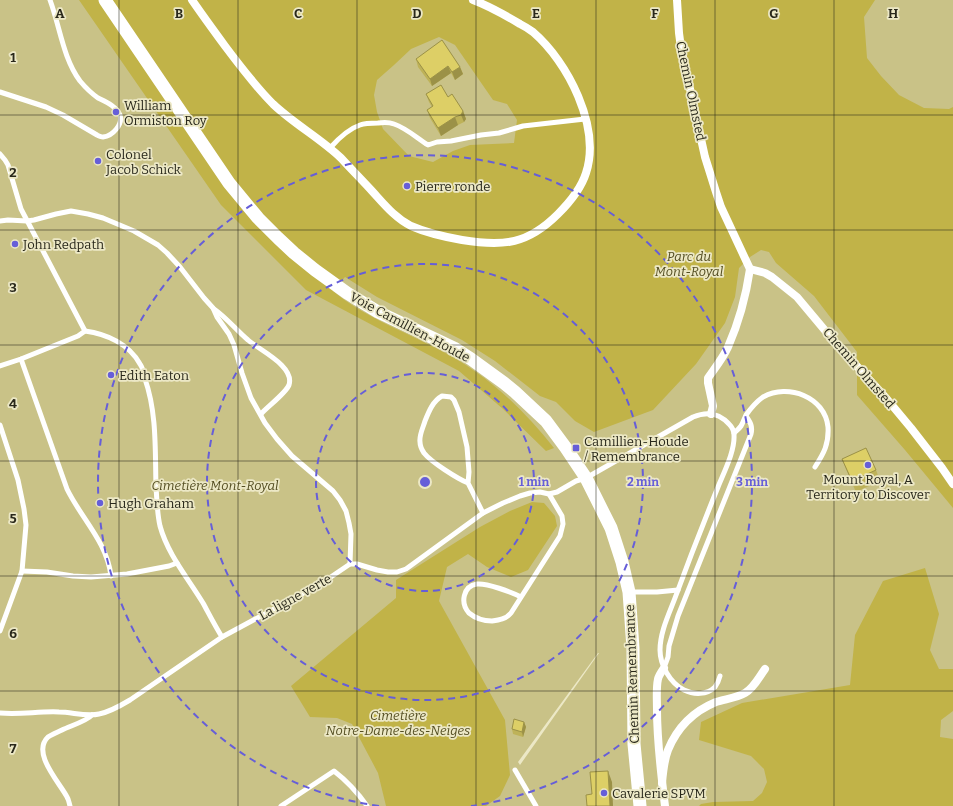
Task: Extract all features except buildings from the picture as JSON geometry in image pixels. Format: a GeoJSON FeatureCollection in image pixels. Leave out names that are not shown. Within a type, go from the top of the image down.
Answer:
{"type":"FeatureCollection","features":[{"type":"Feature","properties":{"kind":"street","name":"Voie Camillien-Houde"},"geometry":{"type":"LineString","coordinates":[[105,0],[229,183],[278,238],[315,270],[352,296],[378,312],[440,341],[471,358],[509,388],[546,421]]}},
{"type":"Feature","properties":{"kind":"street","name":"Voie Camillien-Houde"},"geometry":{"type":"LineString","coordinates":[[111,0],[227,172],[245,195],[283,237],[325,272],[360,295],[385,310],[456,344],[512,383],[540,410],[586,478]]}},
{"type":"Feature","properties":{"kind":"street"},"geometry":{"type":"LineString","coordinates":[[192,0],[243,70],[260,90],[284,114],[330,148],[389,210],[400,219],[411,226],[443,236],[486,243],[514,242],[524,239],[540,230],[550,222],[562,210],[580,186],[586,173],[589,156],[589,142],[585,118],[574,84],[553,52],[532,31],[510,18],[473,0]]}},
{"type":"Feature","properties":{"kind":"street","name":"Chemin Olmsted"},"geometry":{"type":"LineString","coordinates":[[677,0],[681,48],[705,156],[721,207],[750,269],[765,273],[772,277],[797,297],[841,350],[891,404],[953,484]]}},
{"type":"Feature","properties":{"kind":"street"},"geometry":{"type":"LineString","coordinates":[[711,414],[713,406],[708,378],[728,347],[737,326],[745,298],[750,269]]}},
{"type":"Feature","properties":{"kind":"street","name":"Chemin Remembrance"},"geometry":{"type":"LineString","coordinates":[[586,478],[611,528],[622,562],[629,592],[633,648],[634,744],[640,806]]}},
{"type":"Feature","properties":{"kind":"street"},"geometry":{"type":"LineString","coordinates":[[664,668],[658,678],[657,685],[658,743],[665,806]]}},
{"type":"Feature","properties":{"kind":"street"},"geometry":{"type":"LineString","coordinates":[[662,783],[668,750],[677,733],[701,710],[710,705],[746,692],[753,686],[765,669]]}},
{"type":"Feature","properties":{"kind":"lane"},"geometry":{"type":"LineString","coordinates":[[0,92],[46,107],[103,137],[110,135],[119,125],[119,114],[115,108],[90,91],[81,82],[73,69],[66,54],[55,12],[50,0]]}},
{"type":"Feature","properties":{"kind":"lane"},"geometry":{"type":"LineString","coordinates":[[330,148],[337,140],[359,125],[376,123],[392,123],[428,145],[437,142],[499,133],[523,126],[585,118]]}},
{"type":"Feature","properties":{"kind":"lane"},"geometry":{"type":"LineString","coordinates":[[0,154],[8,165],[21,209],[85,331]]}},
{"type":"Feature","properties":{"kind":"lane"},"geometry":{"type":"LineString","coordinates":[[0,221],[27,221],[71,211],[88,214],[134,231],[153,242],[167,253],[180,267],[213,308],[221,313],[248,340],[281,364],[289,376],[289,385],[283,393],[261,414]]}},
{"type":"Feature","properties":{"kind":"lane"},"geometry":{"type":"LineString","coordinates":[[213,308],[216,317],[229,334],[234,345],[251,398],[277,440],[292,456],[333,491],[346,511],[351,534],[350,564],[357,564],[377,570],[398,572],[406,569],[483,513],[503,503],[530,493],[540,492],[549,494],[557,492],[576,481],[586,478],[693,417],[711,414],[717,415],[727,422],[732,427],[734,433],[734,442],[730,459],[697,539],[667,619],[660,644],[660,658],[664,668],[680,688],[699,694],[714,688],[718,683],[720,676]]}},
{"type":"Feature","properties":{"kind":"lane"},"geometry":{"type":"LineString","coordinates":[[0,366],[22,359],[78,336],[85,331],[101,334],[124,345],[132,353],[140,364],[150,395],[153,412],[158,514],[161,527],[177,563],[222,637]]}},
{"type":"Feature","properties":{"kind":"lane"},"geometry":{"type":"LineString","coordinates":[[22,359],[67,489],[71,498],[102,546],[110,565],[111,576]]}},
{"type":"Feature","properties":{"kind":"lane"},"geometry":{"type":"LineString","coordinates":[[734,433],[741,427],[746,416],[759,400],[769,394],[777,392],[798,393],[817,404],[824,413],[828,425],[825,451],[815,467]]}},
{"type":"Feature","properties":{"kind":"lane"},"geometry":{"type":"LineString","coordinates":[[468,482],[462,480],[425,455],[422,449],[420,435],[426,418],[432,405],[442,396],[450,397],[454,400],[459,412],[467,447],[469,472],[468,482],[483,513]]}},
{"type":"Feature","properties":{"kind":"lane"},"geometry":{"type":"LineString","coordinates":[[664,668],[678,616],[751,434],[751,423],[746,416]]}},
{"type":"Feature","properties":{"kind":"lane"},"geometry":{"type":"LineString","coordinates":[[0,425],[18,480],[26,525],[22,571],[0,631]]}},
{"type":"Feature","properties":{"kind":"lane"},"geometry":{"type":"LineString","coordinates":[[521,597],[479,584],[469,586],[466,589],[464,600],[465,607],[474,617],[487,621],[497,620],[508,616],[511,613],[560,536],[562,516],[549,494]]}},
{"type":"Feature","properties":{"kind":"lane"},"geometry":{"type":"LineString","coordinates":[[22,571],[47,572],[85,578],[140,572],[177,563]]}},
{"type":"Feature","properties":{"kind":"lane","name":"La ligne verte"},"geometry":{"type":"LineString","coordinates":[[0,713],[14,714],[49,712],[92,715],[118,707],[222,637],[322,583],[350,564]]}},
{"type":"Feature","properties":{"kind":"lane"},"geometry":{"type":"LineString","coordinates":[[629,592],[678,590]]}},
{"type":"Feature","properties":{"kind":"lane"},"geometry":{"type":"LineString","coordinates":[[70,806],[67,797],[48,767],[44,754],[45,742],[49,737],[89,719],[92,715]]}},
{"type":"Feature","properties":{"kind":"lane"},"geometry":{"type":"LineString","coordinates":[[515,770],[536,806]]}},
{"type":"Feature","properties":{"kind":"lane"},"geometry":{"type":"LineString","coordinates":[[282,806],[334,771],[343,777],[367,806]]}},
{"type":"Feature","properties":{"kind":"green space","name":"Parc du Mont-Royal"},"geometry":{"type":"Polygon","coordinates":[[[0,0],[953,0],[953,806],[0,806],[0,0]],[[599,653],[518,762],[520,765],[599,653]]]}},
{"type":"Feature","properties":{"kind":"green space"},"geometry":{"type":"Polygon","coordinates":[[[79,0],[875,0],[864,17],[867,58],[899,95],[924,108],[949,109],[953,107],[953,508],[857,395],[857,352],[814,296],[776,263],[769,252],[761,250],[750,257],[739,268],[735,297],[725,323],[696,364],[653,410],[594,432],[575,421],[556,402],[540,396],[495,361],[462,340],[377,297],[345,277],[333,291],[357,308],[453,357],[486,379],[515,404],[554,448],[546,451],[503,409],[459,371],[306,290],[221,205],[79,0]],[[439,37],[411,49],[377,80],[374,95],[377,112],[383,129],[409,156],[433,162],[453,151],[470,145],[514,143],[517,120],[507,104],[493,100],[455,45],[439,37]]]}},
{"type":"Feature","properties":{"kind":"green space","name":"Cimetière Notre-Dame-des-Neiges"},"geometry":{"type":"Polygon","coordinates":[[[532,502],[544,503],[555,516],[557,526],[528,570],[511,577],[487,567],[468,554],[447,567],[439,601],[505,720],[510,775],[500,796],[486,806],[386,806],[378,773],[352,724],[337,718],[310,717],[291,686],[396,598],[396,580],[480,527],[510,511],[532,502]]]}},
{"type":"Feature","properties":{"kind":"green space"},"geometry":{"type":"Polygon","coordinates":[[[925,568],[939,614],[930,650],[939,669],[953,669],[953,711],[941,720],[940,737],[953,739],[953,806],[699,806],[701,804],[713,802],[753,801],[762,793],[767,782],[764,769],[751,756],[699,740],[701,722],[742,703],[850,685],[855,635],[883,581],[925,568]]]}},
{"type":"Feature","properties":{"kind":"place","name":"William Ormiston Roy"},"geometry":{"type":"Point","coordinates":[116,112]}},
{"type":"Feature","properties":{"kind":"place","name":"Colonel Jacob Schick"},"geometry":{"type":"Point","coordinates":[98,161]}},
{"type":"Feature","properties":{"kind":"place","name":"Pierre ronde"},"geometry":{"type":"Point","coordinates":[407,186]}},
{"type":"Feature","properties":{"kind":"place","name":"John Redpath"},"geometry":{"type":"Point","coordinates":[15,244]}},
{"type":"Feature","properties":{"kind":"place","name":"Edith Eaton"},"geometry":{"type":"Point","coordinates":[111,375]}},
{"type":"Feature","properties":{"kind":"place","name":"Camillien-Houde / Remembrance"},"geometry":{"type":"Point","coordinates":[576,448]}},
{"type":"Feature","properties":{"kind":"place","name":"Mount Royal, A Territory to Discover"},"geometry":{"type":"Point","coordinates":[868,465]}},
{"type":"Feature","properties":{"kind":"place","name":"Hugh Graham"},"geometry":{"type":"Point","coordinates":[100,503]}},
{"type":"Feature","properties":{"kind":"place","name":"Cavalerie SPVM"},"geometry":{"type":"Point","coordinates":[604,793]}},
{"type":"Feature","properties":{"kind":"park label","name":"Cimetière Mont-Royal"},"geometry":{"type":"Point","coordinates":[215,485]}}]}
